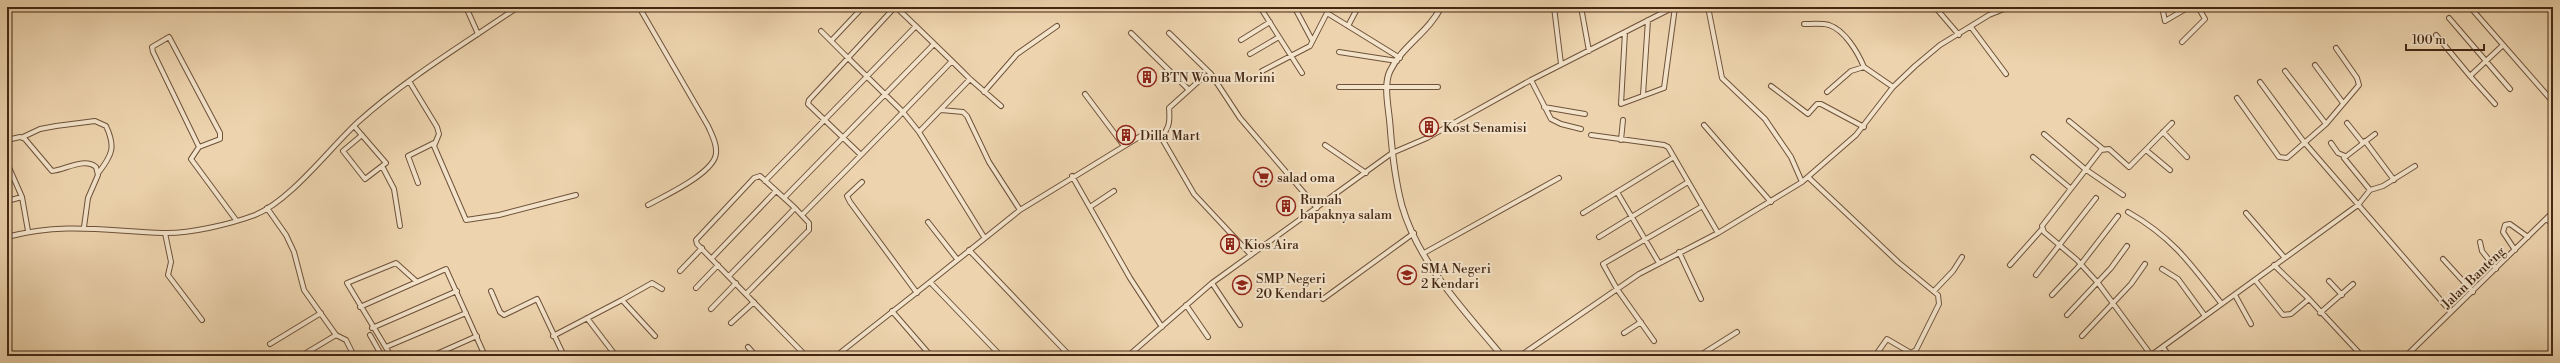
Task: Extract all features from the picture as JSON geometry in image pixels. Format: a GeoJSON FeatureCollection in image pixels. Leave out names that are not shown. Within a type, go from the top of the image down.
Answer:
{"type":"FeatureCollection","features":[{"type":"Feature","properties":{"kind":"street"},"geometry":{"type":"LineString","coordinates":[[466,7],[478,34]]}},
{"type":"Feature","properties":{"kind":"street"},"geometry":{"type":"LineString","coordinates":[[7,237],[28,232],[84,227],[164,233],[213,226],[254,215],[285,195],[354,126],[409,81],[518,7]]}},
{"type":"Feature","properties":{"kind":"street"},"geometry":{"type":"LineString","coordinates":[[639,7],[708,126],[715,142],[716,154],[713,163],[704,171],[648,205]]}},
{"type":"Feature","properties":{"kind":"street"},"geometry":{"type":"LineString","coordinates":[[831,41],[863,7]]}},
{"type":"Feature","properties":{"kind":"street"},"geometry":{"type":"LineString","coordinates":[[861,155],[843,136],[808,104],[809,100],[896,7],[1000,106]]}},
{"type":"Feature","properties":{"kind":"street"},"geometry":{"type":"LineString","coordinates":[[1260,7],[1302,73]]}},
{"type":"Feature","properties":{"kind":"street"},"geometry":{"type":"LineString","coordinates":[[1262,71],[1310,46],[1330,7]]}},
{"type":"Feature","properties":{"kind":"street"},"geometry":{"type":"LineString","coordinates":[[1348,26],[1358,7]]}},
{"type":"Feature","properties":{"kind":"street"},"geometry":{"type":"LineString","coordinates":[[1440,7],[1430,25],[1390,71],[1388,86],[1392,153],[1402,206],[1437,277],[1502,356]]}},
{"type":"Feature","properties":{"kind":"street"},"geometry":{"type":"LineString","coordinates":[[1554,7],[1561,64]]}},
{"type":"Feature","properties":{"kind":"street"},"geometry":{"type":"LineString","coordinates":[[1581,7],[1589,51]]}},
{"type":"Feature","properties":{"kind":"street"},"geometry":{"type":"LineString","coordinates":[[1625,32],[1621,104],[1664,88],[1674,7]]}},
{"type":"Feature","properties":{"kind":"street"},"geometry":{"type":"LineString","coordinates":[[1128,356],[1212,283],[1392,153],[1463,119],[1561,64],[1674,7]]}},
{"type":"Feature","properties":{"kind":"street"},"geometry":{"type":"LineString","coordinates":[[1708,7],[1722,78],[1765,119],[1791,157],[1802,182]]}},
{"type":"Feature","properties":{"kind":"street"},"geometry":{"type":"LineString","coordinates":[[1935,7],[1959,35]]}},
{"type":"Feature","properties":{"kind":"street"},"geometry":{"type":"LineString","coordinates":[[1520,356],[1617,289],[1659,263],[1718,233],[1802,182],[1864,127],[1894,87],[1940,45],[1959,35],[1989,15],[2007,7]]}},
{"type":"Feature","properties":{"kind":"street"},"geometry":{"type":"LineString","coordinates":[[2162,7],[2165,21],[2189,7]]}},
{"type":"Feature","properties":{"kind":"street"},"geometry":{"type":"LineString","coordinates":[[2182,42],[2205,19],[2198,7]]}},
{"type":"Feature","properties":{"kind":"street"},"geometry":{"type":"LineString","coordinates":[[2470,7],[2502,46],[2553,102]]}},
{"type":"Feature","properties":{"kind":"street"},"geometry":{"type":"LineString","coordinates":[[1296,10],[1312,40]]}},
{"type":"Feature","properties":{"kind":"street"},"geometry":{"type":"LineString","coordinates":[[1327,13],[1399,59]]}},
{"type":"Feature","properties":{"kind":"street"},"geometry":{"type":"LineString","coordinates":[[2448,18],[2510,89]]}},
{"type":"Feature","properties":{"kind":"street"},"geometry":{"type":"LineString","coordinates":[[1643,95],[1648,20]]}},
{"type":"Feature","properties":{"kind":"street"},"geometry":{"type":"LineString","coordinates":[[1241,40],[1270,22]]}},
{"type":"Feature","properties":{"kind":"street"},"geometry":{"type":"LineString","coordinates":[[1804,24],[1824,24],[1836,28],[1858,54],[1864,67],[1894,87]]}},
{"type":"Feature","properties":{"kind":"street"},"geometry":{"type":"LineString","coordinates":[[765,181],[916,26]]}},
{"type":"Feature","properties":{"kind":"street"},"geometry":{"type":"LineString","coordinates":[[984,92],[1017,54],[1057,26]]}},
{"type":"Feature","properties":{"kind":"street"},"geometry":{"type":"LineString","coordinates":[[1971,27],[2006,74]]}},
{"type":"Feature","properties":{"kind":"street"},"geometry":{"type":"LineString","coordinates":[[821,31],[903,112],[918,132],[984,237]]}},
{"type":"Feature","properties":{"kind":"street"},"geometry":{"type":"LineString","coordinates":[[1169,32],[1211,74],[1240,118],[1317,208]]}},
{"type":"Feature","properties":{"kind":"street"},"geometry":{"type":"LineString","coordinates":[[1131,33],[1189,90]]}},
{"type":"Feature","properties":{"kind":"street"},"geometry":{"type":"LineString","coordinates":[[2436,35],[2494,104]]}},
{"type":"Feature","properties":{"kind":"street"},"geometry":{"type":"LineString","coordinates":[[199,148],[152,52],[152,47],[169,37],[220,133],[220,139],[199,148],[191,159],[236,220]]}},
{"type":"Feature","properties":{"kind":"street"},"geometry":{"type":"LineString","coordinates":[[1250,54],[1279,37]]}},
{"type":"Feature","properties":{"kind":"street"},"geometry":{"type":"LineString","coordinates":[[784,198],[934,44]]}},
{"type":"Feature","properties":{"kind":"street"},"geometry":{"type":"LineString","coordinates":[[2470,76],[2502,46]]}},
{"type":"Feature","properties":{"kind":"street"},"geometry":{"type":"LineString","coordinates":[[2237,98],[2281,158],[2287,158],[2326,124],[2342,103],[2354,92],[2359,83],[2336,48]]}},
{"type":"Feature","properties":{"kind":"street"},"geometry":{"type":"LineString","coordinates":[[1339,52],[1399,59]]}},
{"type":"Feature","properties":{"kind":"street"},"geometry":{"type":"LineString","coordinates":[[802,215],[952,61]]}},
{"type":"Feature","properties":{"kind":"street"},"geometry":{"type":"LineString","coordinates":[[2315,65],[2342,103]]}},
{"type":"Feature","properties":{"kind":"street"},"geometry":{"type":"LineString","coordinates":[[1827,92],[1850,72],[1864,67]]}},
{"type":"Feature","properties":{"kind":"street"},"geometry":{"type":"LineString","coordinates":[[2286,71],[2326,124]]}},
{"type":"Feature","properties":{"kind":"street"},"geometry":{"type":"LineString","coordinates":[[1160,137],[1168,130],[1170,124],[1169,108],[1189,90],[1211,74]]}},
{"type":"Feature","properties":{"kind":"street"},"geometry":{"type":"LineString","coordinates":[[918,132],[942,110],[970,79]]}},
{"type":"Feature","properties":{"kind":"street"},"geometry":{"type":"LineString","coordinates":[[1531,80],[1544,107],[1555,122],[1581,129]]}},
{"type":"Feature","properties":{"kind":"street"},"geometry":{"type":"LineString","coordinates":[[409,81],[438,127],[439,134],[434,143],[408,156],[418,183]]}},
{"type":"Feature","properties":{"kind":"street"},"geometry":{"type":"LineString","coordinates":[[2260,82],[2304,142],[2451,312]]}},
{"type":"Feature","properties":{"kind":"street"},"geometry":{"type":"LineString","coordinates":[[1339,86],[1438,87]]}},
{"type":"Feature","properties":{"kind":"street"},"geometry":{"type":"LineString","coordinates":[[1771,86],[1808,114],[1817,104],[1821,104],[1864,127]]}},
{"type":"Feature","properties":{"kind":"street"},"geometry":{"type":"LineString","coordinates":[[1085,94],[1124,146]]}},
{"type":"Feature","properties":{"kind":"street"},"geometry":{"type":"LineString","coordinates":[[1544,107],[1585,114]]}},
{"type":"Feature","properties":{"kind":"street"},"geometry":{"type":"LineString","coordinates":[[942,110],[963,112],[967,116],[989,162],[1020,210]]}},
{"type":"Feature","properties":{"kind":"street"},"geometry":{"type":"LineString","coordinates":[[1621,140],[1623,120]]}},
{"type":"Feature","properties":{"kind":"street"},"geometry":{"type":"LineString","coordinates":[[7,140],[22,138],[40,129],[95,121],[106,126],[112,143],[110,159],[99,172],[88,198],[84,227]]}},
{"type":"Feature","properties":{"kind":"street"},"geometry":{"type":"LineString","coordinates":[[2069,121],[2103,148],[2108,149],[2129,167],[2172,123]]}},
{"type":"Feature","properties":{"kind":"street"},"geometry":{"type":"LineString","coordinates":[[2347,123],[2394,180]]}},
{"type":"Feature","properties":{"kind":"street"},"geometry":{"type":"LineString","coordinates":[[1704,125],[1771,202]]}},
{"type":"Feature","properties":{"kind":"street"},"geometry":{"type":"LineString","coordinates":[[354,126],[362,135],[386,163],[365,179],[342,151],[362,135]]}},
{"type":"Feature","properties":{"kind":"street"},"geometry":{"type":"LineString","coordinates":[[2163,132],[2187,157]]}},
{"type":"Feature","properties":{"kind":"street"},"geometry":{"type":"LineString","coordinates":[[836,356],[930,282],[984,237],[1020,210],[1072,176],[1098,164],[1144,134],[1160,137],[1194,194],[1251,255]]}},
{"type":"Feature","properties":{"kind":"street"},"geometry":{"type":"LineString","coordinates":[[2044,134],[2086,169],[2123,195]]}},
{"type":"Feature","properties":{"kind":"street"},"geometry":{"type":"LineString","coordinates":[[2345,156],[2375,134]]}},
{"type":"Feature","properties":{"kind":"street"},"geometry":{"type":"LineString","coordinates":[[1592,135],[1664,145],[1674,157],[1701,207],[1718,233]]}},
{"type":"Feature","properties":{"kind":"street"},"geometry":{"type":"LineString","coordinates":[[22,138],[52,171],[91,164],[99,172]]}},
{"type":"Feature","properties":{"kind":"street"},"geometry":{"type":"LineString","coordinates":[[434,143],[466,220],[499,215],[576,195]]}},
{"type":"Feature","properties":{"kind":"street"},"geometry":{"type":"LineString","coordinates":[[2330,143],[2338,153],[2345,156]]}},
{"type":"Feature","properties":{"kind":"street"},"geometry":{"type":"LineString","coordinates":[[1325,145],[1366,173]]}},
{"type":"Feature","properties":{"kind":"street"},"geometry":{"type":"LineString","coordinates":[[2010,265],[2042,229],[2043,224],[2070,188],[2103,148]]}},
{"type":"Feature","properties":{"kind":"street"},"geometry":{"type":"LineString","coordinates":[[2146,150],[2170,170]]}},
{"type":"Feature","properties":{"kind":"street"},"geometry":{"type":"LineString","coordinates":[[2345,156],[2345,161],[2370,190]]}},
{"type":"Feature","properties":{"kind":"street"},"geometry":{"type":"LineString","coordinates":[[1583,213],[1674,157]]}},
{"type":"Feature","properties":{"kind":"street"},"geometry":{"type":"LineString","coordinates":[[2033,157],[2070,188]]}},
{"type":"Feature","properties":{"kind":"street"},"geometry":{"type":"LineString","coordinates":[[7,163],[22,197],[28,232]]}},
{"type":"Feature","properties":{"kind":"street"},"geometry":{"type":"LineString","coordinates":[[382,166],[394,189],[400,226]]}},
{"type":"Feature","properties":{"kind":"street"},"geometry":{"type":"LineString","coordinates":[[2042,229],[2081,264],[2098,283],[2151,355],[2206,316],[2221,303],[2236,295],[2284,257],[2358,206],[2370,190],[2394,180],[2415,166]]}},
{"type":"Feature","properties":{"kind":"street"},"geometry":{"type":"LineString","coordinates":[[746,294],[809,230],[809,223],[802,215],[765,181],[756,175],[698,236],[696,240],[718,265],[736,283],[746,294],[806,356]]}},
{"type":"Feature","properties":{"kind":"street"},"geometry":{"type":"LineString","coordinates":[[1072,176],[1130,278],[1162,327]]}},
{"type":"Feature","properties":{"kind":"street"},"geometry":{"type":"LineString","coordinates":[[1808,177],[1898,262],[1938,295],[1939,304],[1916,350],[1911,353],[1887,339],[1876,356]]}},
{"type":"Feature","properties":{"kind":"street"},"geometry":{"type":"LineString","coordinates":[[1424,253],[1559,178]]}},
{"type":"Feature","properties":{"kind":"street"},"geometry":{"type":"LineString","coordinates":[[862,182],[847,196],[850,202],[917,292]]}},
{"type":"Feature","properties":{"kind":"street"},"geometry":{"type":"LineString","coordinates":[[1599,237],[1688,182]]}},
{"type":"Feature","properties":{"kind":"street"},"geometry":{"type":"LineString","coordinates":[[712,258],[776,191]]}},
{"type":"Feature","properties":{"kind":"street"},"geometry":{"type":"LineString","coordinates":[[1090,207],[1114,191]]}},
{"type":"Feature","properties":{"kind":"street"},"geometry":{"type":"LineString","coordinates":[[1617,192],[1659,263]]}},
{"type":"Feature","properties":{"kind":"street"},"geometry":{"type":"LineString","coordinates":[[7,201],[22,197]]}},
{"type":"Feature","properties":{"kind":"street"},"geometry":{"type":"LineString","coordinates":[[2036,275],[2096,198]]}},
{"type":"Feature","properties":{"kind":"street"},"geometry":{"type":"LineString","coordinates":[[1654,341],[1617,289],[1603,264],[1701,207]]}},
{"type":"Feature","properties":{"kind":"street"},"geometry":{"type":"LineString","coordinates":[[267,208],[286,236],[294,252],[304,290],[336,335],[346,340],[354,356]]}},
{"type":"Feature","properties":{"kind":"street"},"geometry":{"type":"LineString","coordinates":[[729,276],[795,208]]}},
{"type":"Feature","properties":{"kind":"street"},"geometry":{"type":"LineString","coordinates":[[2128,212],[2149,224],[2170,241],[2221,303]]}},
{"type":"Feature","properties":{"kind":"street","name":"Jalan Banteng"},"geometry":{"type":"LineString","coordinates":[[2406,356],[2553,212]]}},
{"type":"Feature","properties":{"kind":"street"},"geometry":{"type":"LineString","coordinates":[[2246,213],[2284,257]]}},
{"type":"Feature","properties":{"kind":"street"},"geometry":{"type":"LineString","coordinates":[[2052,295],[2081,264],[2118,216]]}},
{"type":"Feature","properties":{"kind":"street"},"geometry":{"type":"LineString","coordinates":[[2546,219],[2553,224]]}},
{"type":"Feature","properties":{"kind":"street"},"geometry":{"type":"LineString","coordinates":[[928,222],[957,259]]}},
{"type":"Feature","properties":{"kind":"street"},"geometry":{"type":"LineString","coordinates":[[2514,250],[2503,232],[2505,225],[2510,224],[2528,237]]}},
{"type":"Feature","properties":{"kind":"street"},"geometry":{"type":"LineString","coordinates":[[164,233],[170,262],[168,275],[202,320]]}},
{"type":"Feature","properties":{"kind":"street"},"geometry":{"type":"LineString","coordinates":[[1323,299],[1414,233]]}},
{"type":"Feature","properties":{"kind":"street"},"geometry":{"type":"LineString","coordinates":[[2480,242],[2482,251],[2496,269]]}},
{"type":"Feature","properties":{"kind":"street"},"geometry":{"type":"LineString","coordinates":[[2067,315],[2098,283],[2127,246]]}},
{"type":"Feature","properties":{"kind":"street"},"geometry":{"type":"LineString","coordinates":[[680,271],[702,248]]}},
{"type":"Feature","properties":{"kind":"street"},"geometry":{"type":"LineString","coordinates":[[969,250],[1070,356]]}},
{"type":"Feature","properties":{"kind":"street"},"geometry":{"type":"LineString","coordinates":[[1679,252],[1702,299]]}},
{"type":"Feature","properties":{"kind":"street"},"geometry":{"type":"LineString","coordinates":[[1934,291],[1953,271],[1962,257]]}},
{"type":"Feature","properties":{"kind":"street"},"geometry":{"type":"LineString","coordinates":[[2443,259],[2473,292]]}},
{"type":"Feature","properties":{"kind":"street"},"geometry":{"type":"LineString","coordinates":[[391,356],[372,328],[347,283],[396,263],[416,281]]}},
{"type":"Feature","properties":{"kind":"street"},"geometry":{"type":"LineString","coordinates":[[2082,336],[2114,304],[2145,264]]}},
{"type":"Feature","properties":{"kind":"street"},"geometry":{"type":"LineString","coordinates":[[696,288],[718,265]]}},
{"type":"Feature","properties":{"kind":"street"},"geometry":{"type":"LineString","coordinates":[[2274,265],[2362,356]]}},
{"type":"Feature","properties":{"kind":"street"},"geometry":{"type":"LineString","coordinates":[[360,307],[446,269],[485,356]]}},
{"type":"Feature","properties":{"kind":"street"},"geometry":{"type":"LineString","coordinates":[[2162,269],[2178,279],[2206,316]]}},
{"type":"Feature","properties":{"kind":"street"},"geometry":{"type":"LineString","coordinates":[[2255,280],[2285,316],[2291,314],[2309,300]]}},
{"type":"Feature","properties":{"kind":"street"},"geometry":{"type":"LineString","coordinates":[[2330,281],[2342,295]]}},
{"type":"Feature","properties":{"kind":"street"},"geometry":{"type":"LineString","coordinates":[[930,282],[1002,356]]}},
{"type":"Feature","properties":{"kind":"street"},"geometry":{"type":"LineString","coordinates":[[553,336],[652,283],[662,289]]}},
{"type":"Feature","properties":{"kind":"street"},"geometry":{"type":"LineString","coordinates":[[711,309],[736,283]]}},
{"type":"Feature","properties":{"kind":"street"},"geometry":{"type":"LineString","coordinates":[[1212,283],[1240,325]]}},
{"type":"Feature","properties":{"kind":"street"},"geometry":{"type":"LineString","coordinates":[[2320,313],[2353,284]]}},
{"type":"Feature","properties":{"kind":"street"},"geometry":{"type":"LineString","coordinates":[[372,328],[457,291]]}},
{"type":"Feature","properties":{"kind":"street"},"geometry":{"type":"LineString","coordinates":[[491,291],[500,312],[504,315],[537,300],[553,336],[564,356]]}},
{"type":"Feature","properties":{"kind":"street"},"geometry":{"type":"LineString","coordinates":[[2236,295],[2250,324]]}},
{"type":"Feature","properties":{"kind":"street"},"geometry":{"type":"LineString","coordinates":[[622,300],[655,336]]}},
{"type":"Feature","properties":{"kind":"street"},"geometry":{"type":"LineString","coordinates":[[731,323],[754,302]]}},
{"type":"Feature","properties":{"kind":"street"},"geometry":{"type":"LineString","coordinates":[[1186,305],[1208,337]]}},
{"type":"Feature","properties":{"kind":"street"},"geometry":{"type":"LineString","coordinates":[[892,311],[931,356]]}},
{"type":"Feature","properties":{"kind":"street"},"geometry":{"type":"LineString","coordinates":[[270,344],[321,313]]}},
{"type":"Feature","properties":{"kind":"street"},"geometry":{"type":"LineString","coordinates":[[386,347],[466,313]]}},
{"type":"Feature","properties":{"kind":"street"},"geometry":{"type":"LineString","coordinates":[[587,318],[616,356]]}},
{"type":"Feature","properties":{"kind":"street"},"geometry":{"type":"LineString","coordinates":[[1624,332],[1641,322]]}},
{"type":"Feature","properties":{"kind":"street"},"geometry":{"type":"LineString","coordinates":[[1699,356],[1737,332]]}},
{"type":"Feature","properties":{"kind":"street"},"geometry":{"type":"LineString","coordinates":[[301,356],[336,335]]}},
{"type":"Feature","properties":{"kind":"street"},"geometry":{"type":"LineString","coordinates":[[370,335],[382,356]]}},
{"type":"Feature","properties":{"kind":"street"},"geometry":{"type":"LineString","coordinates":[[432,356],[477,336]]}},
{"type":"Feature","properties":{"kind":"street"},"geometry":{"type":"LineString","coordinates":[[2163,346],[2169,356]]}},
{"type":"Feature","properties":{"kind":"street"},"geometry":{"type":"LineString","coordinates":[[748,347],[756,356]]}},
{"type":"Feature","properties":{"kind":"place","name":"BTN Wonua Morini"},"geometry":{"type":"Point","coordinates":[1147,77]}},
{"type":"Feature","properties":{"kind":"place","name":"Kost Senamisi"},"geometry":{"type":"Point","coordinates":[1429,127]}},
{"type":"Feature","properties":{"kind":"place","name":"Dilla Mart"},"geometry":{"type":"Point","coordinates":[1126,135]}},
{"type":"Feature","properties":{"kind":"place","name":"salad oma"},"geometry":{"type":"Point","coordinates":[1263,177]}},
{"type":"Feature","properties":{"kind":"place","name":"Rumah bapaknya salam"},"geometry":{"type":"Point","coordinates":[1286,206]}},
{"type":"Feature","properties":{"kind":"place","name":"Kios Aira"},"geometry":{"type":"Point","coordinates":[1230,244]}},
{"type":"Feature","properties":{"kind":"place","name":"SMA Negeri 2 Kendari"},"geometry":{"type":"Point","coordinates":[1407,275]}},
{"type":"Feature","properties":{"kind":"place","name":"SMP Negeri 20 Kendari"},"geometry":{"type":"Point","coordinates":[1242,285]}}]}
